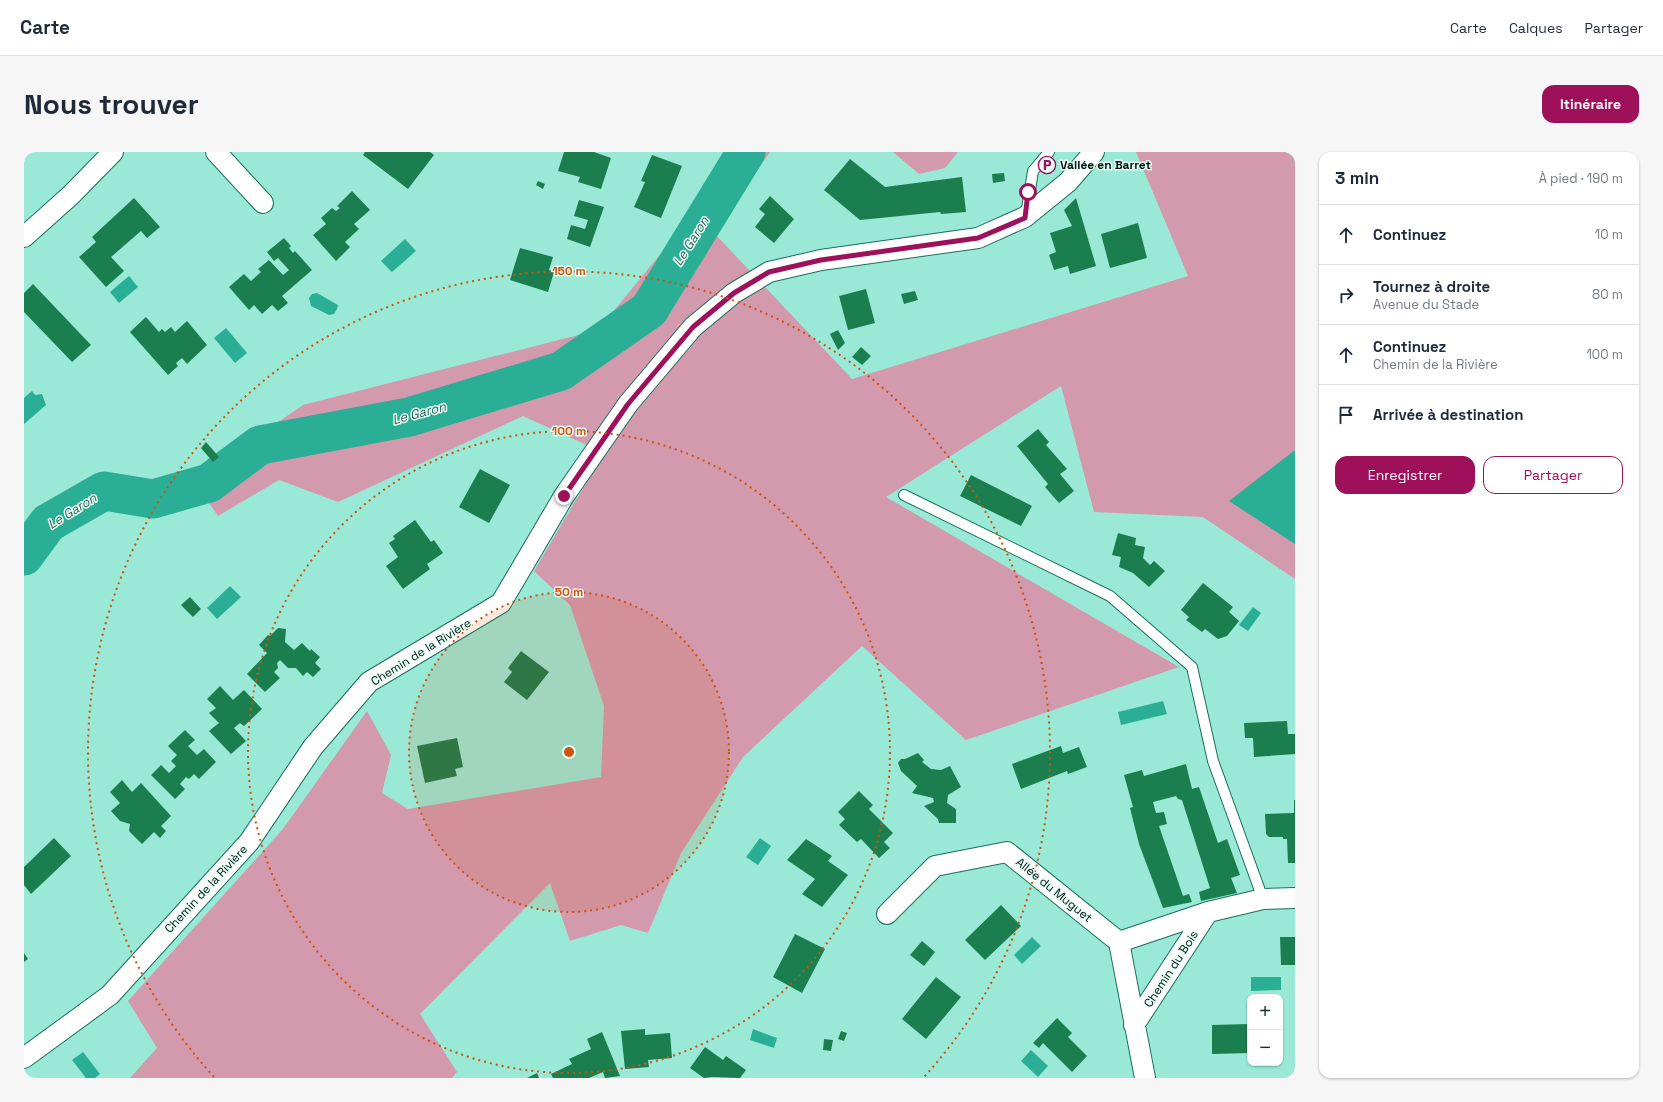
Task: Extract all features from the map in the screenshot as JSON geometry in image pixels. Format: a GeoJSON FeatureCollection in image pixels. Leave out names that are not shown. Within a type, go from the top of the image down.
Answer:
{"type":"FeatureCollection","features":[{"type":"Feature","properties":{"kind":"street"},"geometry":{"type":"LineString","coordinates":[[24,237],[114,152]]}},
{"type":"Feature","properties":{"kind":"street"},"geometry":{"type":"LineString","coordinates":[[216,152],[263,203]]}},
{"type":"Feature","properties":{"kind":"street","name":"Chemin de la Rivière"},"geometry":{"type":"LineString","coordinates":[[24,1058],[110,995],[249,842],[313,746],[370,682],[501,603],[564,496],[628,404],[693,327],[734,293],[769,272],[821,260],[978,238],[1025,218],[1068,182],[1094,152]]}},
{"type":"Feature","properties":{"kind":"street","name":"Allée du Muguet"},"geometry":{"type":"LineString","coordinates":[[887,914],[935,866],[1008,852],[1119,942]]}},
{"type":"Feature","properties":{"kind":"street","name":"Chemin du Bois"},"geometry":{"type":"LineString","coordinates":[[1144,1078],[1119,942],[1208,912],[1263,899],[1295,898]]}},
{"type":"Feature","properties":{"kind":"street","name":"Chemin du Bois"},"geometry":{"type":"LineString","coordinates":[[1134,1025],[1208,912]]}},
{"type":"Feature","properties":{"kind":"lane"},"geometry":{"type":"LineString","coordinates":[[1025,218],[1033,171],[1049,152]]}},
{"type":"Feature","properties":{"kind":"lane"},"geometry":{"type":"LineString","coordinates":[[904,495],[1110,596],[1192,667],[1213,761],[1263,899]]}},
{"type":"Feature","properties":{"kind":"shaded area"},"geometry":{"type":"Polygon","coordinates":[[[724,152],[770,152],[714,233],[852,379],[1188,276],[1136,152],[1295,152],[1295,579],[1203,517],[1094,512],[1061,386],[886,497],[1179,667],[966,740],[862,646],[743,757],[681,853],[648,933],[621,925],[570,941],[550,883],[420,1014],[457,1072],[452,1078],[130,1078],[157,1048],[128,1001],[283,829],[367,711],[391,755],[382,793],[408,809],[601,777],[604,706],[570,605],[534,571],[604,453],[523,416],[338,502],[279,480],[218,516],[193,480],[303,405],[598,330],[672,240],[724,152]]]}},
{"type":"Feature","properties":{"kind":"shaded area"},"geometry":{"type":"Polygon","coordinates":[[[893,152],[958,152],[945,168],[919,174],[893,152]]]}},
{"type":"Feature","properties":{"kind":"shaded area"},"geometry":{"type":"Polygon","coordinates":[[[405,239],[416,251],[392,272],[381,261],[405,239]]]}},
{"type":"Feature","properties":{"kind":"shaded area"},"geometry":{"type":"Polygon","coordinates":[[[129,276],[138,287],[119,303],[110,292],[129,276]]]}},
{"type":"Feature","properties":{"kind":"shaded area"},"geometry":{"type":"Polygon","coordinates":[[[317,293],[338,305],[334,314],[329,315],[311,306],[309,298],[312,294],[317,293]]]}},
{"type":"Feature","properties":{"kind":"shaded area"},"geometry":{"type":"Polygon","coordinates":[[[226,328],[247,353],[235,363],[214,338],[226,328]]]}},
{"type":"Feature","properties":{"kind":"shaded area"},"geometry":{"type":"Polygon","coordinates":[[[32,391],[35,395],[42,394],[46,405],[24,424],[24,398],[32,391]]]}},
{"type":"Feature","properties":{"kind":"shaded area"},"geometry":{"type":"Polygon","coordinates":[[[1295,450],[1295,544],[1229,501],[1295,450]]]}},
{"type":"Feature","properties":{"kind":"shaded area"},"geometry":{"type":"Polygon","coordinates":[[[230,586],[241,597],[217,619],[207,608],[230,586]]]}},
{"type":"Feature","properties":{"kind":"shaded area"},"geometry":{"type":"Polygon","coordinates":[[[1253,607],[1261,613],[1248,631],[1239,625],[1253,607]]]}},
{"type":"Feature","properties":{"kind":"shaded area"},"geometry":{"type":"Polygon","coordinates":[[[1163,701],[1167,714],[1121,725],[1118,712],[1163,701]]]}},
{"type":"Feature","properties":{"kind":"shaded area"},"geometry":{"type":"Polygon","coordinates":[[[760,838],[771,846],[758,865],[746,857],[760,838]]]}},
{"type":"Feature","properties":{"kind":"shaded area"},"geometry":{"type":"Polygon","coordinates":[[[1032,937],[1041,946],[1022,964],[1014,955],[1032,937]]]}},
{"type":"Feature","properties":{"kind":"shaded area"},"geometry":{"type":"Polygon","coordinates":[[[1251,977],[1281,977],[1281,990],[1251,991],[1251,977]]]}},
{"type":"Feature","properties":{"kind":"shaded area"},"geometry":{"type":"Polygon","coordinates":[[[753,1029],[777,1038],[774,1048],[750,1040],[753,1029]]]}},
{"type":"Feature","properties":{"kind":"shaded area"},"geometry":{"type":"Polygon","coordinates":[[[1031,1050],[1048,1066],[1038,1077],[1021,1061],[1031,1050]]]}},
{"type":"Feature","properties":{"kind":"shaded area"},"geometry":{"type":"Polygon","coordinates":[[[83,1052],[100,1074],[95,1078],[86,1078],[72,1060],[83,1052]]]}},
{"type":"Feature","properties":{"kind":"building"},"geometry":{"type":"Polygon","coordinates":[[[365,152],[430,152],[434,155],[408,189],[363,155],[365,152]]]}},
{"type":"Feature","properties":{"kind":"building"},"geometry":{"type":"Polygon","coordinates":[[[564,152],[594,152],[611,158],[601,189],[578,182],[580,177],[558,171],[564,152]]]}},
{"type":"Feature","properties":{"kind":"building"},"geometry":{"type":"Polygon","coordinates":[[[652,155],[682,166],[661,218],[634,207],[645,182],[641,181],[652,155]]]}},
{"type":"Feature","properties":{"kind":"building"},"geometry":{"type":"Polygon","coordinates":[[[850,159],[885,187],[962,177],[966,212],[941,214],[940,212],[860,220],[824,190],[850,159]]]}},
{"type":"Feature","properties":{"kind":"building"},"geometry":{"type":"Polygon","coordinates":[[[1004,173],[1005,181],[993,183],[992,174],[1004,173]]]}},
{"type":"Feature","properties":{"kind":"building"},"geometry":{"type":"Polygon","coordinates":[[[538,181],[545,184],[543,189],[536,185],[538,181]]]}},
{"type":"Feature","properties":{"kind":"building"},"geometry":{"type":"Polygon","coordinates":[[[352,191],[370,210],[354,224],[359,229],[345,242],[350,247],[336,261],[313,235],[326,224],[321,218],[332,208],[336,211],[340,208],[337,206],[352,191]]]}},
{"type":"Feature","properties":{"kind":"building"},"geometry":{"type":"Polygon","coordinates":[[[770,196],[794,219],[774,243],[755,227],[765,214],[759,209],[770,196]]]}},
{"type":"Feature","properties":{"kind":"building"},"geometry":{"type":"Polygon","coordinates":[[[134,198],[160,227],[147,238],[141,231],[111,257],[124,271],[106,287],[79,257],[96,242],[92,237],[134,198]]]}},
{"type":"Feature","properties":{"kind":"building"},"geometry":{"type":"Polygon","coordinates":[[[1076,198],[1096,266],[1070,274],[1068,266],[1054,270],[1049,255],[1056,252],[1050,233],[1072,226],[1064,210],[1076,198]]]}},
{"type":"Feature","properties":{"kind":"building"},"geometry":{"type":"Polygon","coordinates":[[[579,200],[604,207],[590,247],[567,239],[571,225],[585,229],[588,220],[574,216],[579,200]]]}},
{"type":"Feature","properties":{"kind":"building"},"geometry":{"type":"Polygon","coordinates":[[[1138,223],[1147,258],[1110,268],[1101,234],[1138,223]]]}},
{"type":"Feature","properties":{"kind":"building"},"geometry":{"type":"Polygon","coordinates":[[[284,238],[291,246],[289,248],[293,253],[295,251],[312,270],[282,296],[288,303],[278,311],[272,305],[262,314],[254,305],[249,310],[229,287],[244,274],[251,281],[261,272],[258,269],[269,260],[283,275],[289,270],[278,258],[274,261],[267,252],[284,238]]]}},
{"type":"Feature","properties":{"kind":"building"},"geometry":{"type":"Polygon","coordinates":[[[520,248],[553,257],[549,270],[554,272],[548,292],[510,280],[520,248]]]}},
{"type":"Feature","properties":{"kind":"building"},"geometry":{"type":"Polygon","coordinates":[[[33,284],[91,345],[72,362],[24,312],[24,293],[33,284]]]}},
{"type":"Feature","properties":{"kind":"building"},"geometry":{"type":"Polygon","coordinates":[[[866,289],[875,323],[848,330],[839,296],[866,289]]]}},
{"type":"Feature","properties":{"kind":"building"},"geometry":{"type":"Polygon","coordinates":[[[915,291],[918,300],[904,304],[901,294],[915,291]]]}},
{"type":"Feature","properties":{"kind":"building"},"geometry":{"type":"Polygon","coordinates":[[[146,317],[159,332],[162,329],[165,332],[171,327],[175,332],[187,321],[207,345],[187,364],[182,358],[176,363],[178,366],[168,375],[130,332],[146,317]]]}},
{"type":"Feature","properties":{"kind":"building"},"geometry":{"type":"Polygon","coordinates":[[[838,330],[845,343],[838,350],[830,334],[838,330]]]}},
{"type":"Feature","properties":{"kind":"building"},"geometry":{"type":"Polygon","coordinates":[[[861,347],[871,356],[862,365],[852,357],[861,347]]]}},
{"type":"Feature","properties":{"kind":"building"},"geometry":{"type":"Polygon","coordinates":[[[1038,429],[1049,442],[1046,445],[1067,469],[1060,474],[1074,491],[1059,503],[1045,487],[1048,484],[1017,446],[1038,429]]]}},
{"type":"Feature","properties":{"kind":"building"},"geometry":{"type":"Polygon","coordinates":[[[206,442],[219,457],[213,462],[201,448],[206,442]]]}},
{"type":"Feature","properties":{"kind":"building"},"geometry":{"type":"Polygon","coordinates":[[[480,469],[510,485],[489,523],[459,507],[480,469]]]}},
{"type":"Feature","properties":{"kind":"building"},"geometry":{"type":"Polygon","coordinates":[[[971,475],[1032,506],[1021,526],[960,496],[971,475]]]}},
{"type":"Feature","properties":{"kind":"building"},"geometry":{"type":"Polygon","coordinates":[[[415,520],[431,542],[434,540],[443,553],[427,564],[430,569],[403,589],[386,566],[398,557],[389,543],[395,539],[393,536],[415,520]]]}},
{"type":"Feature","properties":{"kind":"building"},"geometry":{"type":"Polygon","coordinates":[[[1118,533],[1136,538],[1135,545],[1145,547],[1143,558],[1150,565],[1154,561],[1165,571],[1149,587],[1133,573],[1119,567],[1121,557],[1112,555],[1118,533]]]}},
{"type":"Feature","properties":{"kind":"building"},"geometry":{"type":"Polygon","coordinates":[[[1203,583],[1233,607],[1229,612],[1239,621],[1227,636],[1218,639],[1205,629],[1202,632],[1186,620],[1189,617],[1181,610],[1203,583]]]}},
{"type":"Feature","properties":{"kind":"building"},"geometry":{"type":"Polygon","coordinates":[[[190,597],[201,609],[193,617],[181,605],[190,597]]]}},
{"type":"Feature","properties":{"kind":"building"},"geometry":{"type":"Polygon","coordinates":[[[278,628],[286,629],[285,642],[294,650],[302,643],[310,651],[311,649],[320,657],[315,663],[321,669],[313,677],[307,672],[303,676],[296,668],[288,668],[280,660],[277,663],[278,668],[274,672],[280,678],[265,692],[247,674],[267,653],[259,645],[268,635],[270,636],[278,628]]]}},
{"type":"Feature","properties":{"kind":"building"},"geometry":{"type":"Polygon","coordinates":[[[521,651],[549,672],[527,700],[504,682],[512,672],[508,668],[521,651]]]}},
{"type":"Feature","properties":{"kind":"building"},"geometry":{"type":"Polygon","coordinates":[[[220,686],[233,700],[244,690],[262,709],[244,726],[240,723],[234,728],[246,741],[231,754],[209,731],[219,723],[209,713],[216,708],[207,699],[220,686]]]}},
{"type":"Feature","properties":{"kind":"building"},"geometry":{"type":"Polygon","coordinates":[[[1287,721],[1288,734],[1295,734],[1295,754],[1254,757],[1253,738],[1245,738],[1244,723],[1287,721]]]}},
{"type":"Feature","properties":{"kind":"building"},"geometry":{"type":"Polygon","coordinates":[[[185,730],[195,740],[188,746],[197,755],[204,749],[216,762],[199,779],[194,774],[189,779],[186,777],[180,784],[185,789],[175,799],[151,775],[161,765],[169,773],[176,766],[171,761],[177,755],[168,746],[185,730]]]}},
{"type":"Feature","properties":{"kind":"building"},"geometry":{"type":"Polygon","coordinates":[[[457,738],[463,767],[455,769],[457,776],[425,783],[417,746],[457,738]]]}},
{"type":"Feature","properties":{"kind":"building"},"geometry":{"type":"Polygon","coordinates":[[[1061,746],[1063,753],[1079,747],[1087,767],[1068,774],[1067,771],[1021,789],[1012,764],[1061,746]]]}},
{"type":"Feature","properties":{"kind":"building"},"geometry":{"type":"Polygon","coordinates":[[[918,753],[924,760],[922,762],[931,769],[941,770],[950,766],[961,787],[948,795],[947,803],[956,809],[956,823],[939,823],[938,819],[924,806],[934,802],[933,798],[912,793],[917,786],[901,771],[898,763],[901,759],[905,759],[918,753]]]}},
{"type":"Feature","properties":{"kind":"building"},"geometry":{"type":"Polygon","coordinates":[[[1186,764],[1192,789],[1199,787],[1218,843],[1227,839],[1240,875],[1231,878],[1237,893],[1201,901],[1199,892],[1210,888],[1182,800],[1178,799],[1176,796],[1153,802],[1156,813],[1164,812],[1167,824],[1159,826],[1183,896],[1189,894],[1192,902],[1163,908],[1139,844],[1130,808],[1133,807],[1124,775],[1142,770],[1144,776],[1186,764]]]}},
{"type":"Feature","properties":{"kind":"building"},"geometry":{"type":"Polygon","coordinates":[[[122,780],[132,792],[141,783],[171,816],[161,826],[166,831],[160,838],[154,832],[142,844],[129,831],[130,824],[120,821],[111,811],[120,803],[110,792],[122,780]]]}},
{"type":"Feature","properties":{"kind":"building"},"geometry":{"type":"Polygon","coordinates":[[[859,791],[873,805],[869,809],[893,833],[884,842],[890,848],[879,858],[861,839],[857,842],[839,825],[845,819],[838,812],[859,791]]]}},
{"type":"Feature","properties":{"kind":"building"},"geometry":{"type":"Polygon","coordinates":[[[1294,800],[1295,863],[1288,863],[1287,839],[1283,839],[1283,837],[1269,837],[1266,834],[1265,814],[1294,813],[1294,800]]]}},
{"type":"Feature","properties":{"kind":"building"},"geometry":{"type":"Polygon","coordinates":[[[54,838],[71,856],[31,894],[24,885],[24,867],[54,838]]]}},
{"type":"Feature","properties":{"kind":"building"},"geometry":{"type":"Polygon","coordinates":[[[806,839],[832,856],[828,861],[848,875],[822,907],[802,894],[815,879],[787,860],[806,839]]]}},
{"type":"Feature","properties":{"kind":"building"},"geometry":{"type":"Polygon","coordinates":[[[1001,905],[1021,926],[985,960],[965,940],[1001,905]]]}},
{"type":"Feature","properties":{"kind":"building"},"geometry":{"type":"Polygon","coordinates":[[[795,934],[825,949],[802,993],[773,977],[795,934]]]}},
{"type":"Feature","properties":{"kind":"building"},"geometry":{"type":"Polygon","coordinates":[[[1280,937],[1295,937],[1295,965],[1281,965],[1280,937]]]}},
{"type":"Feature","properties":{"kind":"building"},"geometry":{"type":"Polygon","coordinates":[[[922,941],[935,952],[924,966],[910,955],[922,941]]]}},
{"type":"Feature","properties":{"kind":"building"},"geometry":{"type":"Polygon","coordinates":[[[24,953],[28,959],[24,962],[24,953]]]}},
{"type":"Feature","properties":{"kind":"building"},"geometry":{"type":"Polygon","coordinates":[[[936,977],[961,997],[926,1039],[902,1019],[936,977]]]}},
{"type":"Feature","properties":{"kind":"building"},"geometry":{"type":"Polygon","coordinates":[[[1057,1018],[1072,1033],[1068,1037],[1087,1056],[1072,1072],[1043,1043],[1039,1048],[1033,1043],[1057,1018]]]}},
{"type":"Feature","properties":{"kind":"building"},"geometry":{"type":"Polygon","coordinates":[[[1247,1024],[1247,1053],[1212,1054],[1212,1025],[1247,1024]]]}},
{"type":"Feature","properties":{"kind":"building"},"geometry":{"type":"Polygon","coordinates":[[[645,1029],[645,1035],[670,1033],[672,1058],[648,1060],[649,1067],[625,1069],[621,1031],[645,1029]]]}},
{"type":"Feature","properties":{"kind":"building"},"geometry":{"type":"Polygon","coordinates":[[[841,1031],[847,1033],[844,1041],[838,1039],[841,1031]]]}},
{"type":"Feature","properties":{"kind":"building"},"geometry":{"type":"Polygon","coordinates":[[[602,1032],[620,1076],[605,1078],[603,1072],[589,1078],[553,1078],[551,1074],[572,1064],[569,1059],[591,1049],[587,1039],[602,1032]]]}},
{"type":"Feature","properties":{"kind":"building"},"geometry":{"type":"Polygon","coordinates":[[[824,1039],[833,1040],[831,1051],[823,1050],[824,1039]]]}},
{"type":"Feature","properties":{"kind":"building"},"geometry":{"type":"Polygon","coordinates":[[[705,1047],[723,1060],[726,1056],[746,1070],[740,1078],[704,1078],[690,1068],[705,1047]]]}},
{"type":"Feature","properties":{"kind":"building"},"geometry":{"type":"Polygon","coordinates":[[[537,1073],[539,1078],[527,1078],[537,1073]]]}},
{"type":"Feature","properties":{"kind":"waterway","name":"Le Garon"},"geometry":{"type":"LineString","coordinates":[[24,556],[48,523],[104,491],[153,499],[209,483],[260,445],[409,417],[561,371],[649,310],[746,152]]}},
{"type":"Feature","properties":{"kind":"place","name":"Vallée en Barret"},"geometry":{"type":"Point","coordinates":[1047,165]}},
{"type":"Feature","properties":{"kind":"route"},"geometry":{"type":"LineString","coordinates":[[564,496],[628,404],[693,327],[734,293],[769,272],[821,260],[978,238],[1025,218],[1028,192]]}}]}
